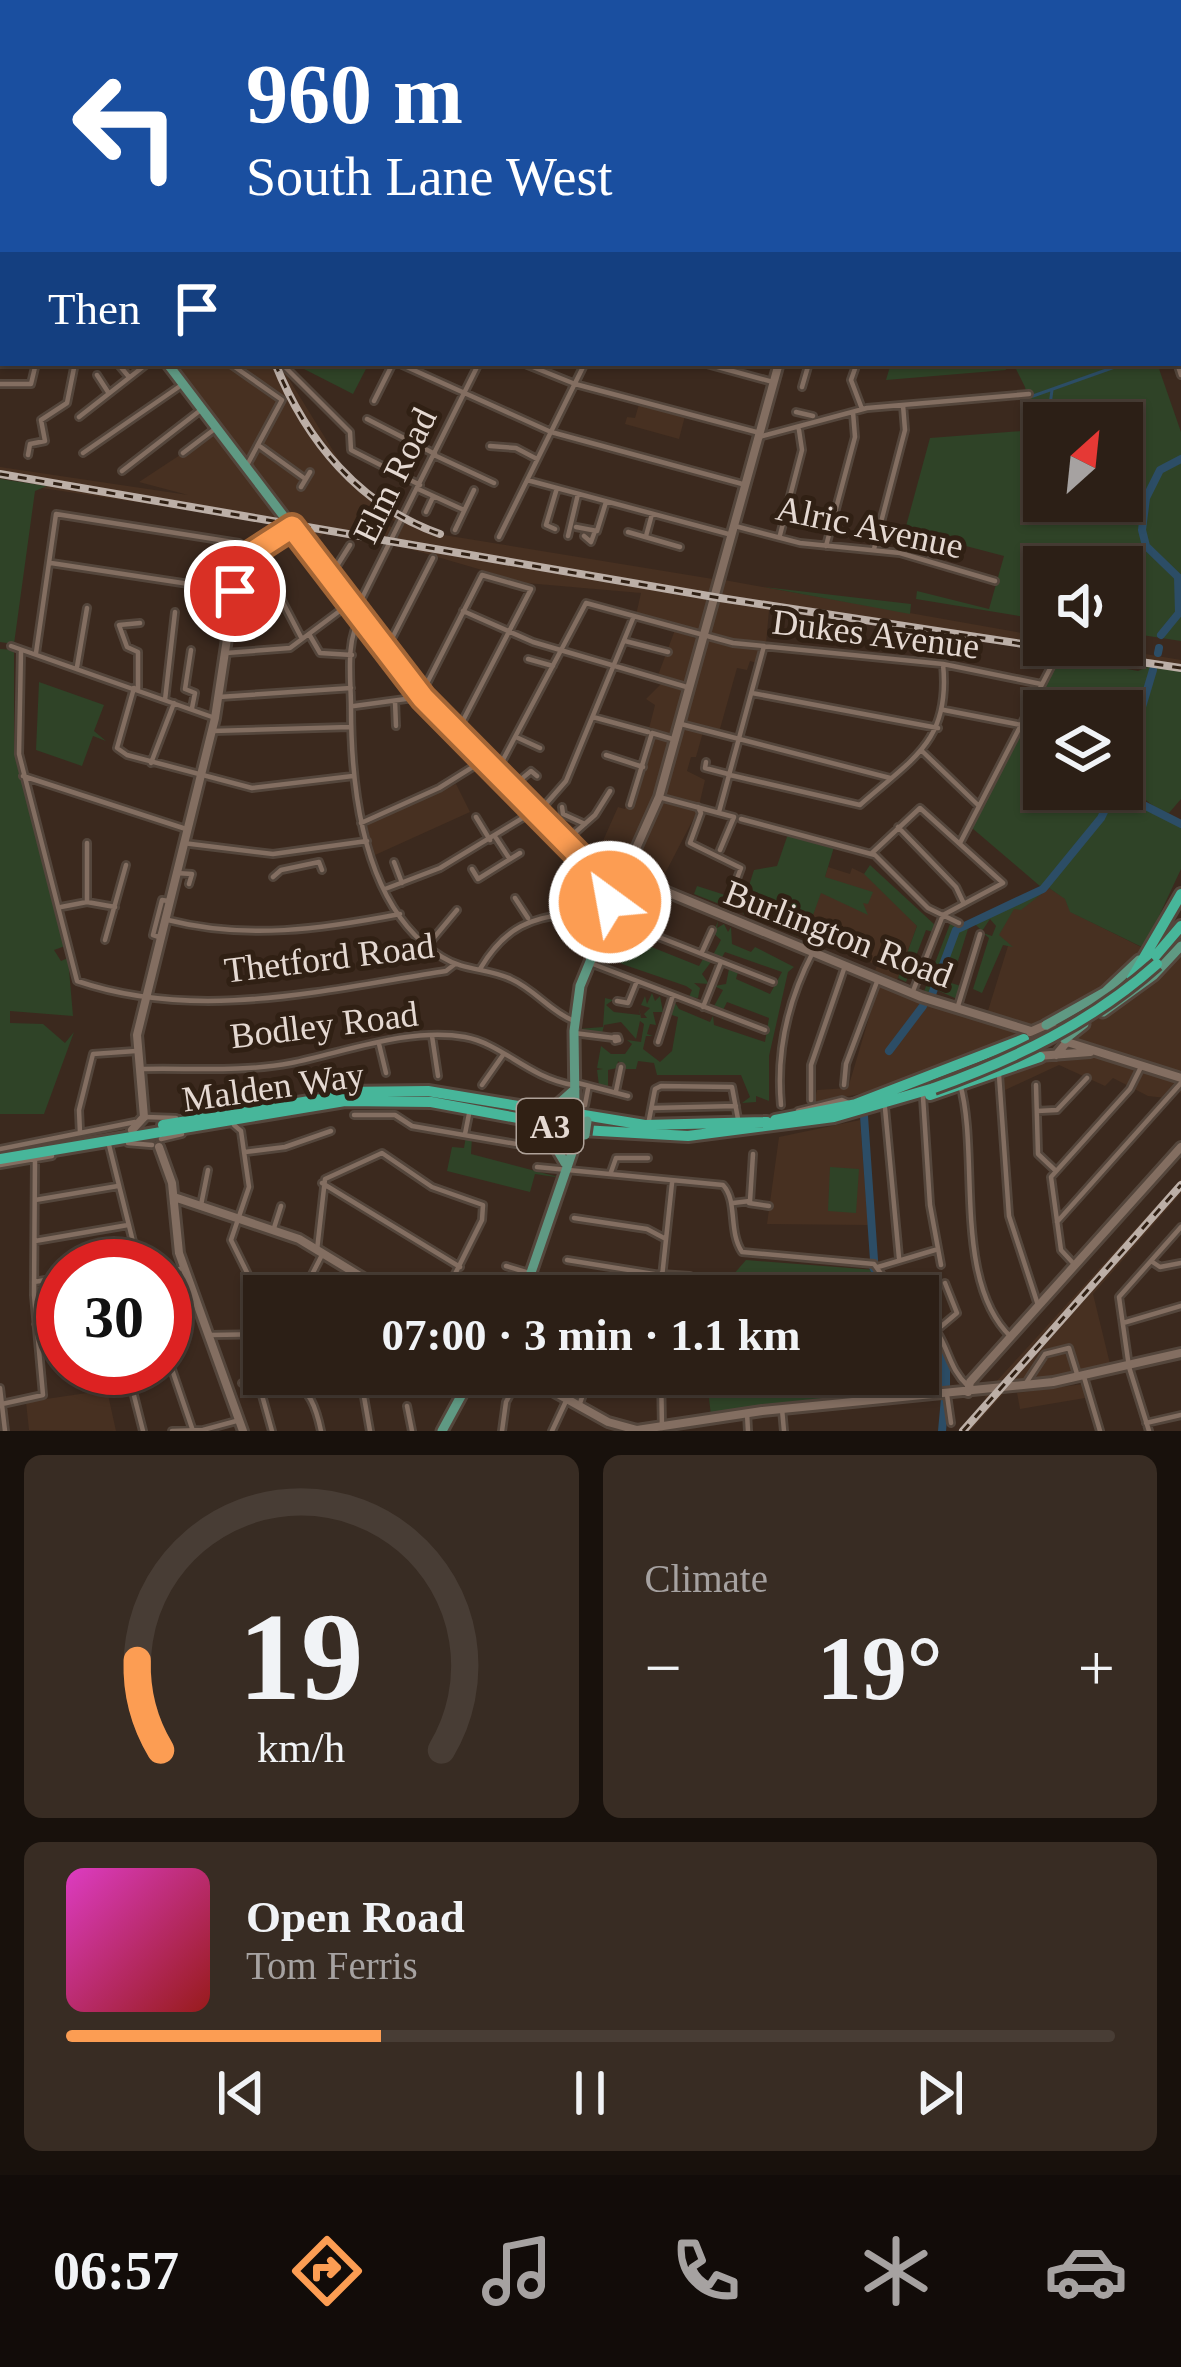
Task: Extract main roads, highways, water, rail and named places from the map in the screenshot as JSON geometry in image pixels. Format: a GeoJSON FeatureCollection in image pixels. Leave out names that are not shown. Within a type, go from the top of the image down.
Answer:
{"type":"FeatureCollection","features":[{"type":"Feature","properties":{"kind":"highway"},"geometry":{"type":"LineString","coordinates":[[1164,918],[1181,880]]}},
{"type":"Feature","properties":{"kind":"highway"},"geometry":{"type":"LineString","coordinates":[[1152,960],[1181,894]]}},
{"type":"Feature","properties":{"kind":"highway","name":"A3"},"geometry":{"type":"LineString","coordinates":[[1045,1034],[1097,1010],[1181,926]]}},
{"type":"Feature","properties":{"kind":"highway","name":"A3"},"geometry":{"type":"LineString","coordinates":[[1045,1034],[1132,978],[1181,935]]}},
{"type":"Feature","properties":{"kind":"highway","name":"A3"},"geometry":{"type":"LineString","coordinates":[[851,1103],[1025,1034]]}},
{"type":"Feature","properties":{"kind":"highway","name":"Malden Way"},"geometry":{"type":"LineString","coordinates":[[0,1156],[135,1133],[176,1132],[346,1101],[431,1102],[636,1135],[768,1125],[834,1117],[933,1085],[1045,1034]]}},
{"type":"Feature","properties":{"kind":"highway","name":"A3"},"geometry":{"type":"LineString","coordinates":[[834,1117],[885,1108],[1040,1057]]}},
{"type":"Feature","properties":{"kind":"highway","name":"Malden Way"},"geometry":{"type":"LineString","coordinates":[[135,1133],[158,1139],[332,1096],[432,1096],[637,1129],[768,1125],[933,1085]]}},
{"type":"Feature","properties":{"kind":"highway"},"geometry":{"type":"LineString","coordinates":[[332,1096],[400,1088],[550,1110]]}},
{"type":"Feature","properties":{"kind":"highway"},"geometry":{"type":"LineString","coordinates":[[346,1101],[469,1114],[549,1134]]}},
{"type":"Feature","properties":{"kind":"highway"},"geometry":{"type":"LineString","coordinates":[[583,1112],[646,1124],[768,1125]]}},
{"type":"Feature","properties":{"kind":"highway"},"geometry":{"type":"LineString","coordinates":[[581,1138],[694,1141],[768,1125]]}},
{"type":"Feature","properties":{"kind":"main road"},"geometry":{"type":"LineString","coordinates":[[168,366],[419,694],[584,861],[616,884],[608,917],[588,962],[574,1020],[581,1138],[532,1275]]}},
{"type":"Feature","properties":{"kind":"main road"},"geometry":{"type":"LineString","coordinates":[[1045,1034],[1125,975],[1181,894]]}},
{"type":"Feature","properties":{"kind":"main road"},"geometry":{"type":"LineString","coordinates":[[1065,1040],[1154,975],[1181,946]]}},
{"type":"Feature","properties":{"kind":"main road"},"geometry":{"type":"LineString","coordinates":[[550,1110],[580,1087]]}},
{"type":"Feature","properties":{"kind":"main road"},"geometry":{"type":"LineString","coordinates":[[550,1110],[583,1112]]}},
{"type":"Feature","properties":{"kind":"main road"},"geometry":{"type":"LineString","coordinates":[[550,1110],[549,1134],[567,1168]]}},
{"type":"Feature","properties":{"kind":"main road"},"geometry":{"type":"LineString","coordinates":[[549,1134],[581,1138]]}},
{"type":"Feature","properties":{"kind":"main road"},"geometry":{"type":"LineString","coordinates":[[442,1431],[462,1395]]}},
{"type":"Feature","properties":{"kind":"waterway"},"geometry":{"type":"LineString","coordinates":[[1033,396],[1118,366]]}},
{"type":"Feature","properties":{"kind":"waterway"},"geometry":{"type":"LineString","coordinates":[[1050,402],[1052,390]]}},
{"type":"Feature","properties":{"kind":"waterway"},"geometry":{"type":"LineString","coordinates":[[1161,635],[1179,613],[1178,577],[1146,546],[1142,530],[1146,498],[1160,470],[1181,459]]}},
{"type":"Feature","properties":{"kind":"waterway"},"geometry":{"type":"LineString","coordinates":[[1158,653],[1159,648]]}},
{"type":"Feature","properties":{"kind":"waterway"},"geometry":{"type":"LineString","coordinates":[[1143,704],[1153,670]]}},
{"type":"Feature","properties":{"kind":"waterway"},"geometry":{"type":"LineString","coordinates":[[1143,805],[1181,824]]}},
{"type":"Feature","properties":{"kind":"waterway"},"geometry":{"type":"LineString","coordinates":[[931,997],[956,930],[1043,889],[1105,810]]}},
{"type":"Feature","properties":{"kind":"waterway"},"geometry":{"type":"LineString","coordinates":[[889,1051],[923,1006]]}},
{"type":"Feature","properties":{"kind":"waterway"},"geometry":{"type":"LineString","coordinates":[[864,1116],[874,1260]]}},
{"type":"Feature","properties":{"kind":"waterway"},"geometry":{"type":"LineString","coordinates":[[873,1267],[878,1275]]}},
{"type":"Feature","properties":{"kind":"waterway"},"geometry":{"type":"LineString","coordinates":[[939,1346],[946,1355],[946,1392]]}},
{"type":"Feature","properties":{"kind":"waterway"},"geometry":{"type":"LineString","coordinates":[[942,1431],[945,1398]]}},
{"type":"Feature","properties":{"kind":"railway"},"geometry":{"type":"LineString","coordinates":[[276,366],[303,419],[339,467],[385,506],[440,534]]}},
{"type":"Feature","properties":{"kind":"railway"},"geometry":{"type":"LineString","coordinates":[[0,474],[720,598],[1181,668]]}},
{"type":"Feature","properties":{"kind":"railway"},"geometry":{"type":"LineString","coordinates":[[963,1431],[1181,1185]]}}]}
